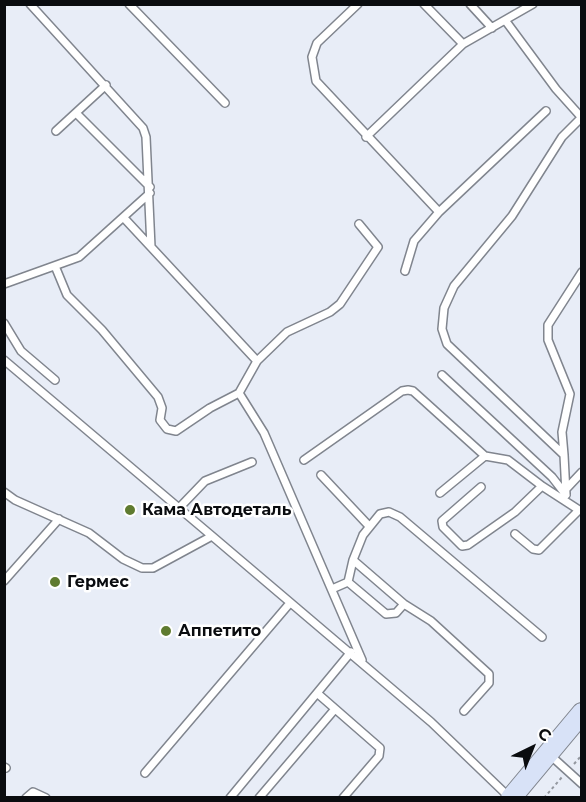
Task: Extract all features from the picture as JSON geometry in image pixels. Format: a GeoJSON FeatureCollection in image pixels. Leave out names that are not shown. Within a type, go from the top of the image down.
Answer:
{"type":"FeatureCollection","features":[{"type":"Feature","properties":{"kind":"main road"},"geometry":{"type":"LineString","coordinates":[[511,798],[582,713]]}},
{"type":"Feature","properties":{"kind":"lane"},"geometry":{"type":"LineString","coordinates":[[30,4],[143,128],[150,190],[151,247]]}},
{"type":"Feature","properties":{"kind":"lane"},"geometry":{"type":"LineString","coordinates":[[129,4],[225,103]]}},
{"type":"Feature","properties":{"kind":"lane"},"geometry":{"type":"LineString","coordinates":[[358,4],[317,43],[312,57],[319,87],[440,212]]}},
{"type":"Feature","properties":{"kind":"lane"},"geometry":{"type":"LineString","coordinates":[[424,4],[463,44]]}},
{"type":"Feature","properties":{"kind":"lane"},"geometry":{"type":"LineString","coordinates":[[470,4],[492,28]]}},
{"type":"Feature","properties":{"kind":"lane"},"geometry":{"type":"LineString","coordinates":[[366,137],[463,44],[533,4]]}},
{"type":"Feature","properties":{"kind":"lane"},"geometry":{"type":"LineString","coordinates":[[505,20],[556,89],[581,118],[562,137],[512,216],[454,286],[444,308],[442,329],[447,344],[564,455]]}},
{"type":"Feature","properties":{"kind":"lane"},"geometry":{"type":"LineString","coordinates":[[56,131],[106,85]]}},
{"type":"Feature","properties":{"kind":"lane"},"geometry":{"type":"LineString","coordinates":[[405,272],[414,241],[440,212],[546,111]]}},
{"type":"Feature","properties":{"kind":"lane"},"geometry":{"type":"LineString","coordinates":[[76,113],[150,190]]}},
{"type":"Feature","properties":{"kind":"lane"},"geometry":{"type":"LineString","coordinates":[[4,284],[79,257],[124,218],[150,190]]}},
{"type":"Feature","properties":{"kind":"lane"},"geometry":{"type":"LineString","coordinates":[[124,218],[256,361]]}},
{"type":"Feature","properties":{"kind":"lane"},"geometry":{"type":"LineString","coordinates":[[55,266],[66,296],[102,330],[158,397],[162,408],[160,420],[167,429],[176,430],[239,393],[256,361],[287,332],[330,312],[340,304],[378,247],[359,224]]}},
{"type":"Feature","properties":{"kind":"lane"},"geometry":{"type":"LineString","coordinates":[[566,491],[562,432],[570,394],[548,340],[548,325],[582,272]]}},
{"type":"Feature","properties":{"kind":"lane"},"geometry":{"type":"LineString","coordinates":[[4,323],[21,351],[55,380]]}},
{"type":"Feature","properties":{"kind":"lane"},"geometry":{"type":"LineString","coordinates":[[4,360],[351,652],[431,722],[511,798]]}},
{"type":"Feature","properties":{"kind":"lane"},"geometry":{"type":"LineString","coordinates":[[442,375],[552,477],[566,491],[580,511]]}},
{"type":"Feature","properties":{"kind":"lane"},"geometry":{"type":"LineString","coordinates":[[304,460],[402,391],[408,390],[413,391],[485,456],[508,460],[580,511]]}},
{"type":"Feature","properties":{"kind":"lane"},"geometry":{"type":"LineString","coordinates":[[239,393],[264,433],[362,662]]}},
{"type":"Feature","properties":{"kind":"lane"},"geometry":{"type":"LineString","coordinates":[[440,493],[485,456]]}},
{"type":"Feature","properties":{"kind":"lane"},"geometry":{"type":"LineString","coordinates":[[180,507],[205,481],[252,462]]}},
{"type":"Feature","properties":{"kind":"lane"},"geometry":{"type":"LineString","coordinates":[[566,491],[582,472]]}},
{"type":"Feature","properties":{"kind":"lane"},"geometry":{"type":"LineString","coordinates":[[321,474],[369,526]]}},
{"type":"Feature","properties":{"kind":"lane"},"geometry":{"type":"LineString","coordinates":[[481,487],[442,521],[443,527],[462,546],[468,545],[516,512],[542,486]]}},
{"type":"Feature","properties":{"kind":"lane"},"geometry":{"type":"LineString","coordinates":[[4,492],[15,500],[96,537],[123,559],[142,568],[153,568],[212,536]]}},
{"type":"Feature","properties":{"kind":"lane"},"geometry":{"type":"LineString","coordinates":[[515,534],[533,549],[539,550],[580,511]]}},
{"type":"Feature","properties":{"kind":"lane"},"geometry":{"type":"LineString","coordinates":[[348,582],[357,546],[369,526],[380,514],[389,512],[395,514],[542,637]]}},
{"type":"Feature","properties":{"kind":"lane"},"geometry":{"type":"LineString","coordinates":[[4,581],[59,519]]}},
{"type":"Feature","properties":{"kind":"lane"},"geometry":{"type":"LineString","coordinates":[[353,560],[404,604],[431,621],[489,674],[489,683],[464,711]]}},
{"type":"Feature","properties":{"kind":"lane"},"geometry":{"type":"LineString","coordinates":[[332,589],[348,582]]}},
{"type":"Feature","properties":{"kind":"lane"},"geometry":{"type":"LineString","coordinates":[[348,582],[386,614],[396,613],[404,604]]}},
{"type":"Feature","properties":{"kind":"lane"},"geometry":{"type":"LineString","coordinates":[[145,773],[290,603]]}},
{"type":"Feature","properties":{"kind":"lane"},"geometry":{"type":"LineString","coordinates":[[230,798],[351,652]]}},
{"type":"Feature","properties":{"kind":"lane"},"geometry":{"type":"LineString","coordinates":[[317,693],[380,748],[380,752],[343,798]]}},
{"type":"Feature","properties":{"kind":"lane"},"geometry":{"type":"LineString","coordinates":[[259,798],[335,709]]}},
{"type":"Feature","properties":{"kind":"lane"},"geometry":{"type":"LineString","coordinates":[[548,753],[582,784]]}},
{"type":"Feature","properties":{"kind":"lane"},"geometry":{"type":"LineString","coordinates":[[26,798],[33,792],[46,798]]}},
{"type":"Feature","properties":{"kind":"place","name":"Кама Автодеталь"},"geometry":{"type":"Point","coordinates":[130,510]}},
{"type":"Feature","properties":{"kind":"place","name":"Гермес"},"geometry":{"type":"Point","coordinates":[55,582]}},
{"type":"Feature","properties":{"kind":"place","name":"Аппетито"},"geometry":{"type":"Point","coordinates":[166,631]}}]}
